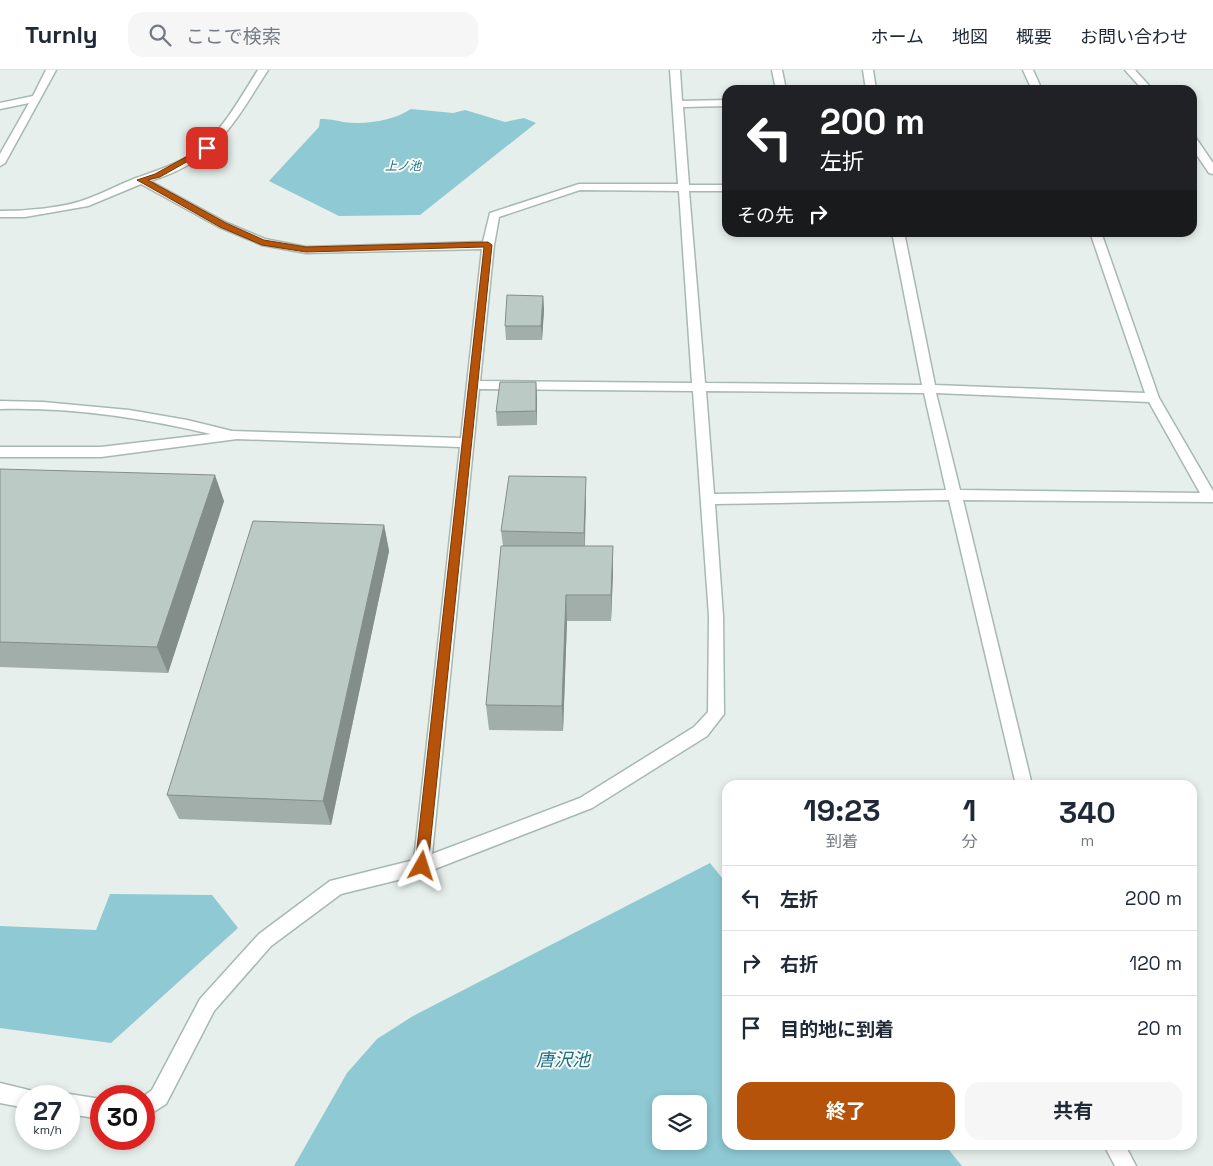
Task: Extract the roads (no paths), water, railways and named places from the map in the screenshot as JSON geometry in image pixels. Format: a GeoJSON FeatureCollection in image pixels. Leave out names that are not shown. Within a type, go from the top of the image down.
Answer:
{"type":"FeatureCollection","features":[{"type":"Feature","properties":{"kind":"street"},"geometry":{"type":"LineString","coordinates":[[0,162],[51,70]]}},
{"type":"Feature","properties":{"kind":"street"},"geometry":{"type":"LineString","coordinates":[[0,214],[25,214],[88,202],[141,180],[158,176],[207,148],[227,126],[263,70]]}},
{"type":"Feature","properties":{"kind":"street"},"geometry":{"type":"LineString","coordinates":[[155,1100],[159,1097],[208,1005],[265,940],[336,887],[422,866],[586,803],[701,731],[716,714],[716,616],[675,70]]}},
{"type":"Feature","properties":{"kind":"street"},"geometry":{"type":"LineString","coordinates":[[777,70],[779,85]]}},
{"type":"Feature","properties":{"kind":"street"},"geometry":{"type":"LineString","coordinates":[[868,70],[870,85]]}},
{"type":"Feature","properties":{"kind":"street"},"geometry":{"type":"LineString","coordinates":[[1028,70],[1035,85]]}},
{"type":"Feature","properties":{"kind":"street"},"geometry":{"type":"LineString","coordinates":[[1130,70],[1144,85]]}},
{"type":"Feature","properties":{"kind":"street"},"geometry":{"type":"LineString","coordinates":[[0,106],[37,98]]}},
{"type":"Feature","properties":{"kind":"street"},"geometry":{"type":"LineString","coordinates":[[678,104],[722,103]]}},
{"type":"Feature","properties":{"kind":"street"},"geometry":{"type":"LineString","coordinates":[[1197,147],[1213,171]]}},
{"type":"Feature","properties":{"kind":"street"},"geometry":{"type":"LineString","coordinates":[[141,180],[223,225],[262,242],[306,250],[488,245]]}},
{"type":"Feature","properties":{"kind":"street"},"geometry":{"type":"LineString","coordinates":[[422,866],[488,245],[494,215],[579,188],[722,188]]}},
{"type":"Feature","properties":{"kind":"street"},"geometry":{"type":"LineString","coordinates":[[899,237],[929,390],[1023,780]]}},
{"type":"Feature","properties":{"kind":"street"},"geometry":{"type":"LineString","coordinates":[[708,499],[953,494],[1210,498],[1153,398],[1097,237]]}},
{"type":"Feature","properties":{"kind":"street"},"geometry":{"type":"LineString","coordinates":[[473,385],[929,390],[1153,398]]}},
{"type":"Feature","properties":{"kind":"street"},"geometry":{"type":"LineString","coordinates":[[0,406],[18,404],[121,412],[183,422],[237,436]]}},
{"type":"Feature","properties":{"kind":"street"},"geometry":{"type":"LineString","coordinates":[[0,452],[101,452],[237,436],[467,443]]}},
{"type":"Feature","properties":{"kind":"street"},"geometry":{"type":"LineString","coordinates":[[0,1093],[15,1096]]}},
{"type":"Feature","properties":{"kind":"street"},"geometry":{"type":"LineString","coordinates":[[1117,1150],[1126,1166]]}},
{"type":"Feature","properties":{"kind":"water","name":"上ノ池"},"geometry":{"type":"Polygon","coordinates":[[[411,109],[453,113],[465,110],[505,122],[524,118],[536,123],[420,215],[339,216],[269,181],[319,127],[320,119],[352,123],[369,122],[396,117],[411,109]]]}},
{"type":"Feature","properties":{"kind":"water","name":"唐沢池"},"geometry":{"type":"Polygon","coordinates":[[[710,863],[722,878],[722,1150],[949,1150],[962,1166],[294,1166],[347,1073],[377,1039],[413,1016],[710,863]]]}},
{"type":"Feature","properties":{"kind":"water"},"geometry":{"type":"Polygon","coordinates":[[[110,894],[212,895],[238,928],[111,1043],[0,1028],[0,926],[96,930],[110,894]]]}}]}
